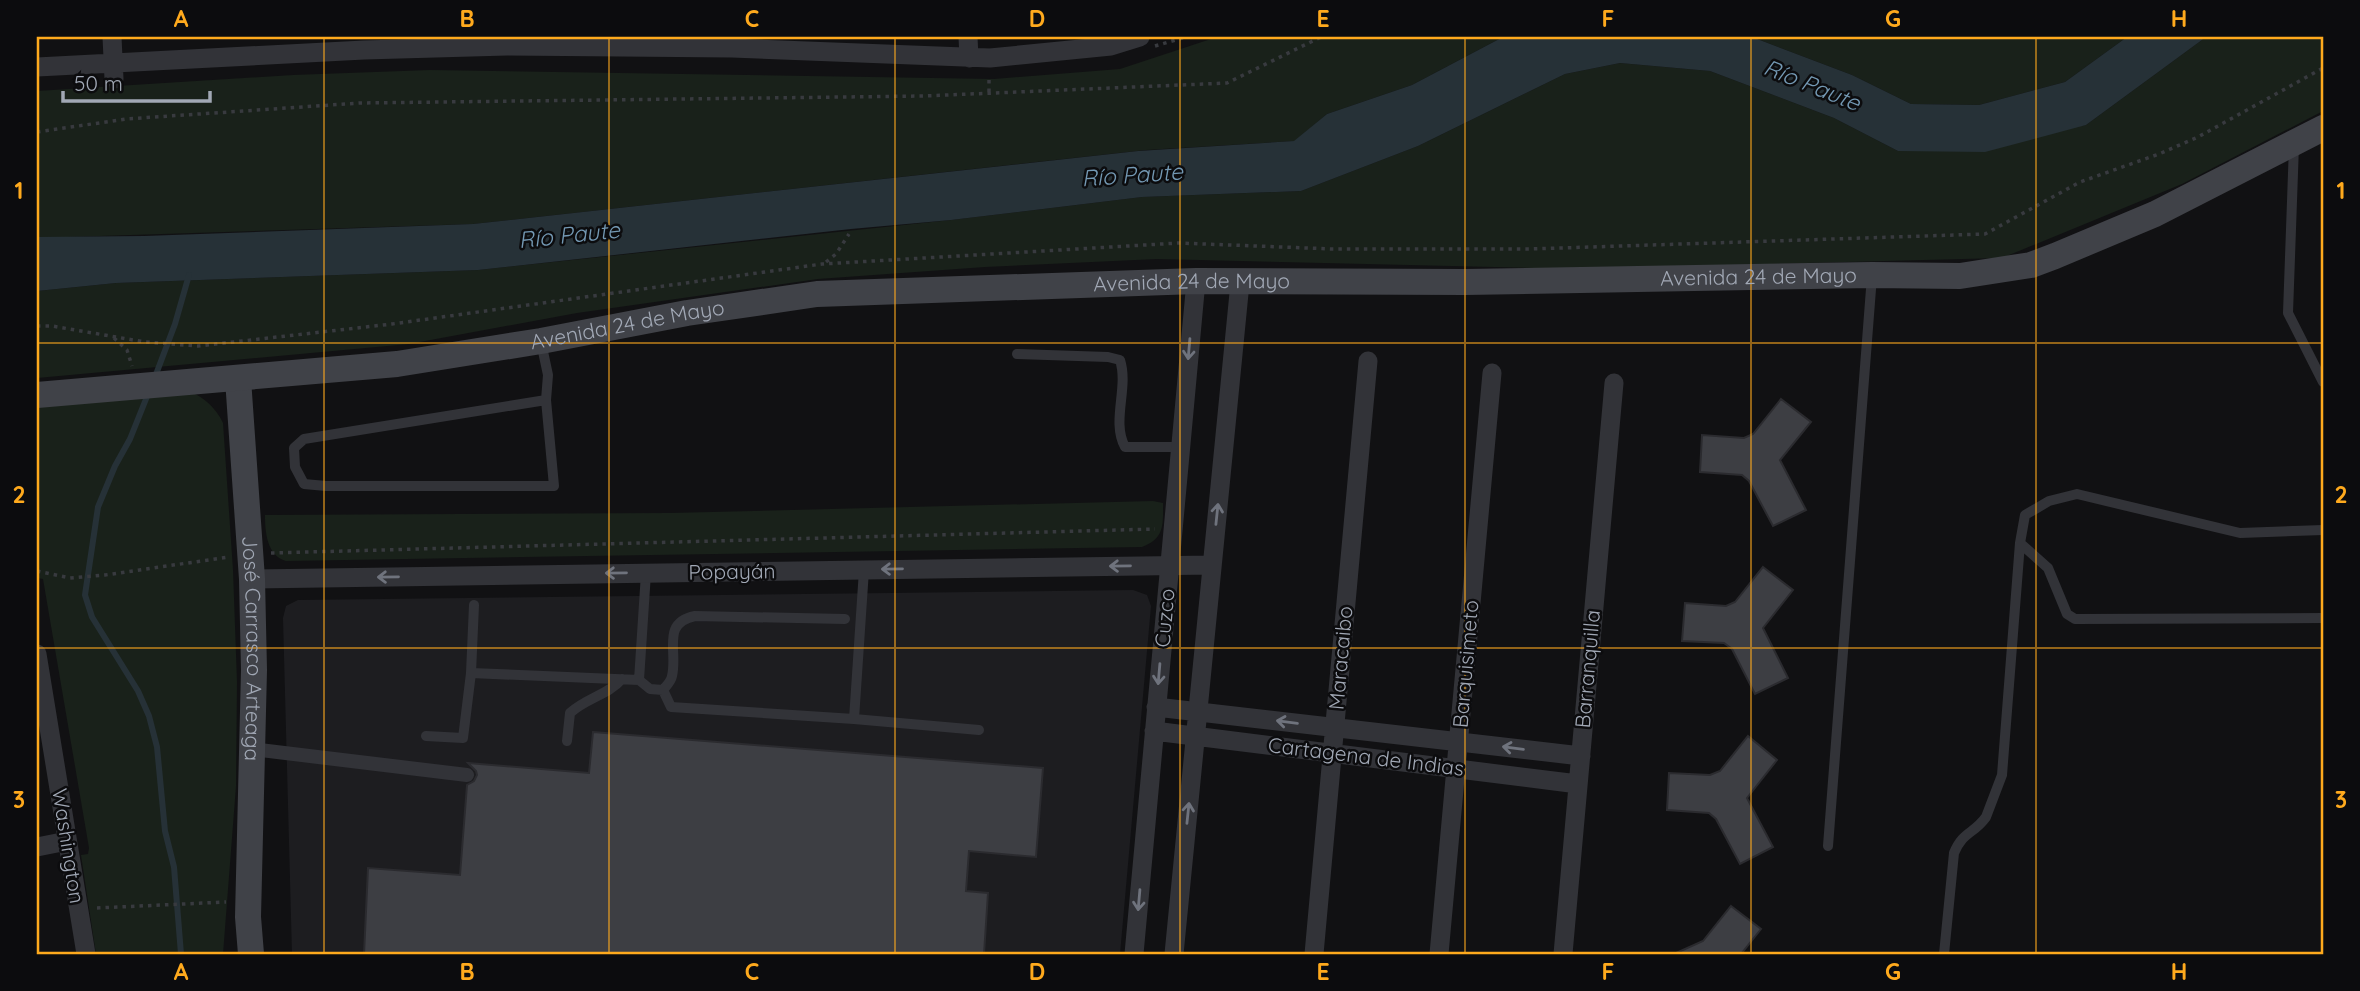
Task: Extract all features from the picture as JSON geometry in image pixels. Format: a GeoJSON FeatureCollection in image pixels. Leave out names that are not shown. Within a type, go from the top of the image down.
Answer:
{"type":"FeatureCollection","features":[{"type":"Feature","properties":{"kind":"main road","name":"Avenida 24 de Mayo"},"geometry":{"type":"LineString","coordinates":[[37,395],[397,364],[541,341],[687,313],[817,294],[1195,281],[1240,283],[1960,276],[2031,265],[2155,214],[2323,128]]}},
{"type":"Feature","properties":{"kind":"main road","name":"José Carrasco Arteaga"},"geometry":{"type":"LineString","coordinates":[[238,379],[251,567],[254,670],[249,909],[251,954]]}},
{"type":"Feature","properties":{"kind":"main road","name":"José Carrasco Arteaga"},"geometry":{"type":"LineString","coordinates":[[241,954],[249,909]]}},
{"type":"Feature","properties":{"kind":"street"},"geometry":{"type":"LineString","coordinates":[[112,37],[114,71]]}},
{"type":"Feature","properties":{"kind":"street"},"geometry":{"type":"LineString","coordinates":[[968,37],[969,58]]}},
{"type":"Feature","properties":{"kind":"street"},"geometry":{"type":"LineString","coordinates":[[37,67],[114,71],[364,44],[507,41],[732,42],[990,58],[1111,46],[1140,37]]}},
{"type":"Feature","properties":{"kind":"street","name":"Cuzco"},"geometry":{"type":"LineString","coordinates":[[1134,954],[1195,281]]}},
{"type":"Feature","properties":{"kind":"street","name":"Cuzco"},"geometry":{"type":"LineString","coordinates":[[1174,954],[1240,283]]}},
{"type":"Feature","properties":{"kind":"street","name":"Maracaibo"},"geometry":{"type":"LineString","coordinates":[[1314,954],[1368,361]]}},
{"type":"Feature","properties":{"kind":"street","name":"Barquisimeto"},"geometry":{"type":"LineString","coordinates":[[1439,954],[1492,373]]}},
{"type":"Feature","properties":{"kind":"street","name":"Barranquilla"},"geometry":{"type":"LineString","coordinates":[[1563,954],[1614,383]]}},
{"type":"Feature","properties":{"kind":"street","name":"Popayán"},"geometry":{"type":"LineString","coordinates":[[251,567],[646,573],[1212,565]]}},
{"type":"Feature","properties":{"kind":"street","name":"Washington"},"geometry":{"type":"LineString","coordinates":[[37,654],[86,954]]}},
{"type":"Feature","properties":{"kind":"street","name":"Cartagena de Indias"},"geometry":{"type":"LineString","coordinates":[[1156,707],[1581,756]]}},
{"type":"Feature","properties":{"kind":"street","name":"Cartagena de Indias"},"geometry":{"type":"LineString","coordinates":[[1154,731],[1578,784]]}},
{"type":"Feature","properties":{"kind":"street"},"geometry":{"type":"LineString","coordinates":[[252,749],[467,775]]}},
{"type":"Feature","properties":{"kind":"street"},"geometry":{"type":"LineString","coordinates":[[37,847],[67,841]]}},
{"type":"Feature","properties":{"kind":"lane"},"geometry":{"type":"LineString","coordinates":[[2294,144],[2288,313],[2323,382]]}},
{"type":"Feature","properties":{"kind":"lane"},"geometry":{"type":"LineString","coordinates":[[1828,846],[1872,275]]}},
{"type":"Feature","properties":{"kind":"lane"},"geometry":{"type":"LineString","coordinates":[[541,341],[548,374],[547,400],[554,486],[326,486],[304,484],[295,467],[294,448],[304,439],[547,400]]}},
{"type":"Feature","properties":{"kind":"lane"},"geometry":{"type":"LineString","coordinates":[[1017,354],[1108,357],[1120,360],[1124,372],[1119,436],[1125,447],[1180,447]]}},
{"type":"Feature","properties":{"kind":"lane"},"geometry":{"type":"LineString","coordinates":[[1944,954],[1954,853],[1958,842],[1966,833],[1986,817],[2002,775],[2020,543],[2025,515],[2049,501],[2077,494],[2240,533],[2323,530]]}},
{"type":"Feature","properties":{"kind":"lane"},"geometry":{"type":"LineString","coordinates":[[2020,543],[2048,568],[2067,614],[2076,619],[2323,618]]}},
{"type":"Feature","properties":{"kind":"lane"},"geometry":{"type":"LineString","coordinates":[[854,719],[864,570]]}},
{"type":"Feature","properties":{"kind":"lane"},"geometry":{"type":"LineString","coordinates":[[639,680],[646,573]]}},
{"type":"Feature","properties":{"kind":"lane"},"geometry":{"type":"LineString","coordinates":[[426,736],[463,738],[471,673],[474,605]]}},
{"type":"Feature","properties":{"kind":"lane"},"geometry":{"type":"LineString","coordinates":[[663,691],[672,679],[675,626],[682,618],[845,619]]}},
{"type":"Feature","properties":{"kind":"lane"},"geometry":{"type":"LineString","coordinates":[[471,673],[639,680],[650,689],[663,691]]}},
{"type":"Feature","properties":{"kind":"lane"},"geometry":{"type":"LineString","coordinates":[[567,741],[570,713],[594,696],[614,689],[622,679]]}},
{"type":"Feature","properties":{"kind":"lane"},"geometry":{"type":"LineString","coordinates":[[663,691],[671,707],[979,730]]}},
{"type":"Feature","properties":{"kind":"path"},"geometry":{"type":"LineString","coordinates":[[37,132],[126,119],[360,103],[924,96],[1227,83],[1321,37]]}},
{"type":"Feature","properties":{"kind":"path"},"geometry":{"type":"LineString","coordinates":[[37,326],[52,326],[145,342],[198,345],[406,322],[824,263],[1180,243],[1333,250],[1530,249],[1985,234],[2080,182],[2160,154],[2198,137],[2323,68]]}},
{"type":"Feature","properties":{"kind":"path"},"geometry":{"type":"LineString","coordinates":[[824,263],[836,254],[849,234]]}},
{"type":"Feature","properties":{"kind":"path"},"geometry":{"type":"LineString","coordinates":[[113,336],[127,350],[139,386]]}},
{"type":"Feature","properties":{"kind":"path"},"geometry":{"type":"LineString","coordinates":[[37,570],[70,578],[251,567],[1173,528]]}},
{"type":"Feature","properties":{"kind":"path"},"geometry":{"type":"LineString","coordinates":[[78,908],[192,904],[249,909]]}},
{"type":"Feature","properties":{"kind":"shaded area"},"geometry":{"type":"Polygon","coordinates":[[[1217,37],[1503,37],[1412,85],[1327,114],[1295,141],[1146,150],[473,224],[37,238],[37,91],[293,75],[430,70],[994,79],[1120,69],[1217,37]]]}},
{"type":"Feature","properties":{"kind":"shaded area"},"geometry":{"type":"Polygon","coordinates":[[[1752,37],[2127,37],[2065,82],[1979,105],[1911,104],[1852,75],[1752,37]]]}},
{"type":"Feature","properties":{"kind":"shaded area"},"geometry":{"type":"Polygon","coordinates":[[[2206,37],[2323,37],[2323,111],[2182,184],[2002,258],[1576,269],[1157,259],[985,267],[818,279],[577,313],[409,344],[37,378],[37,291],[116,283],[478,270],[1142,197],[1301,191],[1418,146],[1565,74],[1620,63],[1710,71],[1834,118],[1898,151],[2086,125],[2206,37]]]}},
{"type":"Feature","properties":{"kind":"shaded area"},"geometry":{"type":"Polygon","coordinates":[[[189,391],[209,404],[223,423],[233,570],[237,682],[236,786],[223,954],[96,954],[81,855],[88,854],[89,848],[43,579],[37,578],[37,399],[189,391]]]}},
{"type":"Feature","properties":{"kind":"shaded area"},"geometry":{"type":"Polygon","coordinates":[[[1153,501],[1163,503],[1161,530],[1155,539],[1142,547],[286,561],[271,549],[265,522],[265,515],[670,513],[1153,501]]]}},
{"type":"Feature","properties":{"kind":"shaded area"},"geometry":{"type":"Polygon","coordinates":[[[1133,590],[1147,595],[1151,606],[1120,954],[292,954],[283,618],[286,606],[298,600],[1133,590]]]}},
{"type":"Feature","properties":{"kind":"water","name":"Río Paute"},"geometry":{"type":"Polygon","coordinates":[[[1503,37],[1752,37],[1852,75],[1911,104],[1979,105],[2065,82],[2127,37],[2206,37],[2086,125],[1985,152],[1898,151],[1834,118],[1710,71],[1620,63],[1565,74],[1418,146],[1301,191],[1142,197],[478,270],[116,283],[37,291],[37,237],[144,236],[473,224],[1138,151],[1294,141],[1327,114],[1412,85],[1503,37]]]}},
{"type":"Feature","properties":{"kind":"building"},"geometry":{"type":"Polygon","coordinates":[[[1781,399],[1811,422],[1780,460],[1806,510],[1773,526],[1749,481],[1742,475],[1700,472],[1702,435],[1744,438],[1753,434],[1781,399]]]}},
{"type":"Feature","properties":{"kind":"building"},"geometry":{"type":"Polygon","coordinates":[[[1763,567],[1793,590],[1763,628],[1788,678],[1755,694],[1732,649],[1724,643],[1682,641],[1685,603],[1726,606],[1735,602],[1763,567]]]}},
{"type":"Feature","properties":{"kind":"building"},"geometry":{"type":"Polygon","coordinates":[[[593,732],[1043,768],[1036,857],[969,851],[966,891],[988,893],[984,954],[364,954],[368,868],[460,875],[467,785],[474,781],[477,775],[468,763],[589,773],[593,732]]]}},
{"type":"Feature","properties":{"kind":"building"},"geometry":{"type":"Polygon","coordinates":[[[1748,736],[1777,760],[1747,798],[1773,847],[1740,864],[1716,819],[1709,813],[1667,810],[1669,773],[1710,775],[1720,771],[1748,736]]]}},
{"type":"Feature","properties":{"kind":"building"},"geometry":{"type":"Polygon","coordinates":[[[1731,906],[1761,929],[1741,954],[1674,954],[1703,941],[1731,906]]]}},
{"type":"Feature","properties":{"kind":"waterway"},"geometry":{"type":"LineString","coordinates":[[155,377],[175,324],[189,275]]}},
{"type":"Feature","properties":{"kind":"waterway"},"geometry":{"type":"LineString","coordinates":[[148,394],[98,507],[85,595],[92,617],[138,691],[149,716],[157,747],[165,831],[174,867],[181,954]]}}]}
